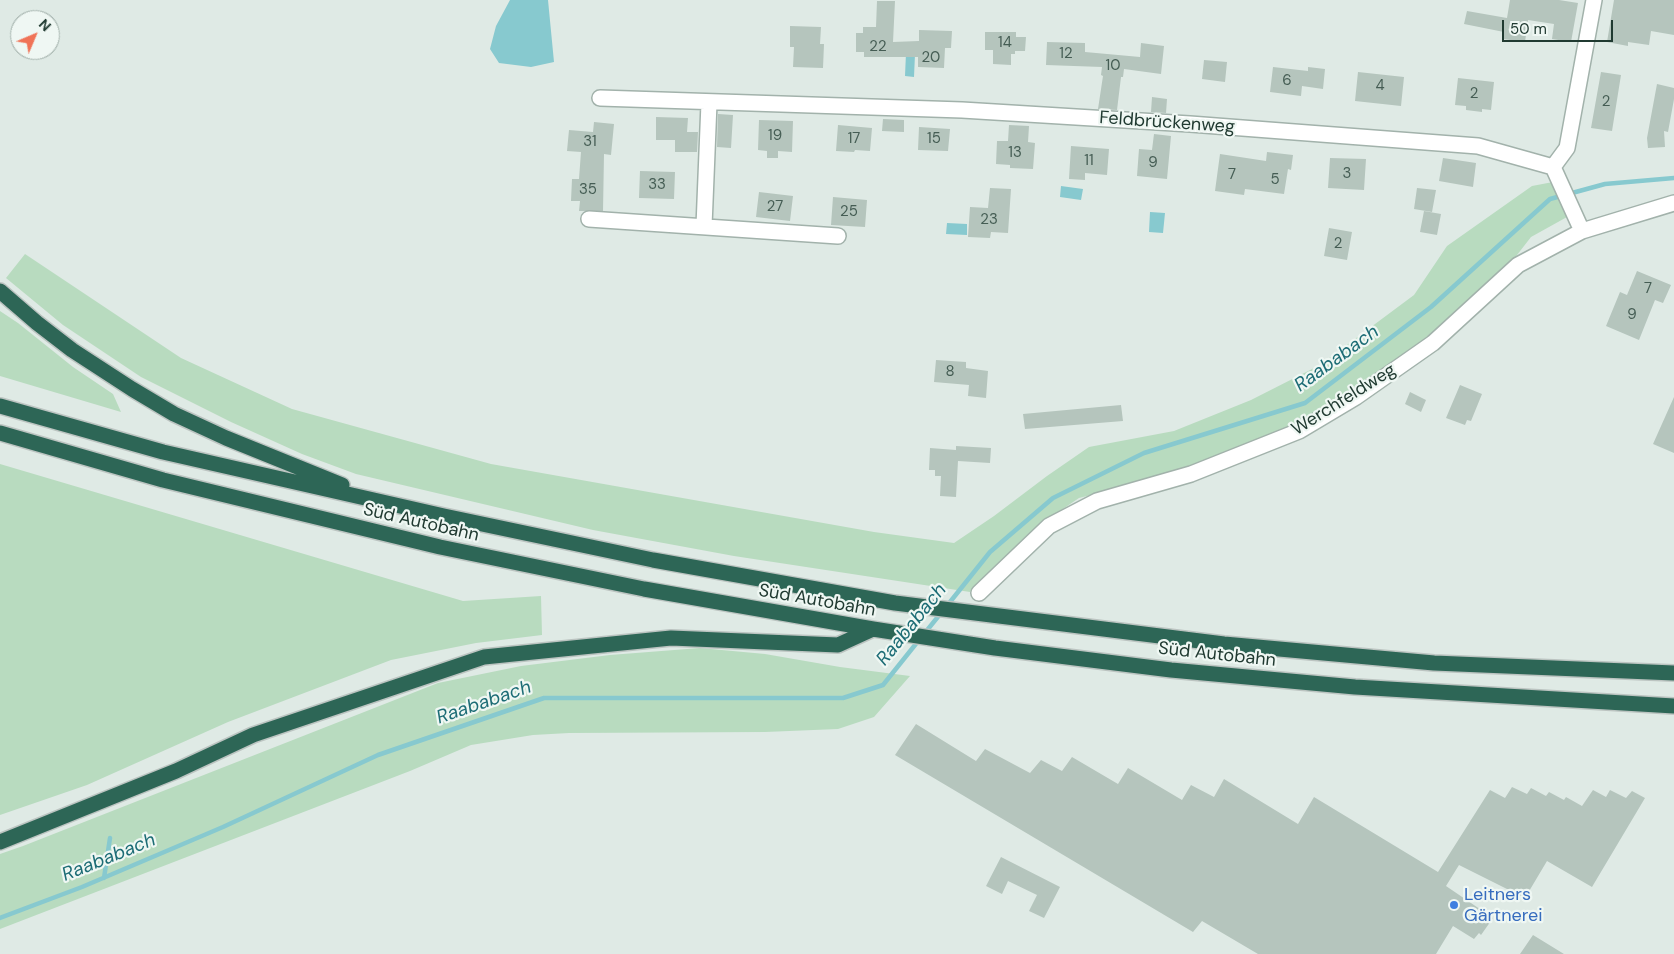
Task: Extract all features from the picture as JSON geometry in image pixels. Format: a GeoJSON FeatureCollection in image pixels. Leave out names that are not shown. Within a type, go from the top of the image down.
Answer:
{"type":"FeatureCollection","features":[{"type":"Feature","properties":{"kind":"highway"},"geometry":{"type":"LineString","coordinates":[[0,291],[72,350],[174,414],[226,438],[375,500]]}},
{"type":"Feature","properties":{"kind":"highway","name":"Süd Autobahn"},"geometry":{"type":"LineString","coordinates":[[0,406],[163,452],[444,516],[653,560],[895,603],[1224,644],[1434,663],[1674,673]]}},
{"type":"Feature","properties":{"kind":"highway","name":"Süd Autobahn"},"geometry":{"type":"LineString","coordinates":[[0,433],[163,480],[440,548],[644,589],[873,630],[995,648],[1171,670],[1355,687],[1674,706]]}},
{"type":"Feature","properties":{"kind":"highway"},"geometry":{"type":"LineString","coordinates":[[0,842],[176,771],[253,735],[484,657],[671,638],[838,645],[873,630]]}},
{"type":"Feature","properties":{"kind":"street"},"geometry":{"type":"LineString","coordinates":[[1579,224],[1556,173],[1567,148],[1594,0]]}},
{"type":"Feature","properties":{"kind":"street","name":"Feldbrückenweg"},"geometry":{"type":"LineString","coordinates":[[600,98],[962,110],[1220,126],[1478,146],[1556,173]]}},
{"type":"Feature","properties":{"kind":"street"},"geometry":{"type":"LineString","coordinates":[[704,226],[709,103]]}},
{"type":"Feature","properties":{"kind":"street","name":"Werchfeldweg"},"geometry":{"type":"LineString","coordinates":[[979,593],[1049,526],[1097,501],[1191,474],[1299,431],[1356,397],[1433,343],[1518,265],[1579,224],[1674,203]]}},
{"type":"Feature","properties":{"kind":"street"},"geometry":{"type":"LineString","coordinates":[[589,218],[838,236]]}},
{"type":"Feature","properties":{"kind":"green space"},"geometry":{"type":"Polygon","coordinates":[[[1553,182],[1567,217],[1531,237],[1510,264],[1447,320],[1402,358],[1354,392],[1296,425],[1183,472],[1079,498],[1027,535],[970,592],[734,556],[593,530],[356,474],[302,454],[231,422],[141,377],[63,325],[6,278],[25,254],[181,358],[292,409],[491,464],[874,532],[954,543],[1089,447],[1174,431],[1251,400],[1320,365],[1414,295],[1447,246],[1532,186],[1553,182]]]}},
{"type":"Feature","properties":{"kind":"green space"},"geometry":{"type":"Polygon","coordinates":[[[0,311],[73,367],[113,394],[121,412],[0,376],[0,311]]]}},
{"type":"Feature","properties":{"kind":"green space"},"geometry":{"type":"Polygon","coordinates":[[[0,464],[463,601],[541,596],[542,635],[476,643],[391,660],[228,722],[87,785],[0,815],[0,464]]]}},
{"type":"Feature","properties":{"kind":"green space"},"geometry":{"type":"Polygon","coordinates":[[[700,648],[765,654],[840,667],[910,676],[874,717],[838,729],[765,732],[569,733],[533,735],[471,745],[410,771],[0,929],[0,854],[438,683],[521,666],[610,655],[700,648]]]}},
{"type":"Feature","properties":{"kind":"water"},"geometry":{"type":"Polygon","coordinates":[[[510,0],[548,0],[554,62],[531,67],[499,63],[490,49],[496,26],[510,0]]]}},
{"type":"Feature","properties":{"kind":"water"},"geometry":{"type":"Polygon","coordinates":[[[906,53],[915,54],[914,77],[905,76],[906,53]]]}},
{"type":"Feature","properties":{"kind":"water"},"geometry":{"type":"Polygon","coordinates":[[[1061,186],[1083,189],[1081,200],[1060,197],[1061,186]]]}},
{"type":"Feature","properties":{"kind":"water"},"geometry":{"type":"Polygon","coordinates":[[[1150,212],[1165,213],[1163,233],[1149,232],[1150,212]]]}},
{"type":"Feature","properties":{"kind":"water"},"geometry":{"type":"Polygon","coordinates":[[[947,223],[967,224],[967,235],[946,234],[947,223]]]}},
{"type":"Feature","properties":{"kind":"building"},"geometry":{"type":"Polygon","coordinates":[[[1510,0],[1559,0],[1578,3],[1571,42],[1552,39],[1554,24],[1528,20],[1525,42],[1503,39],[1504,32],[1464,24],[1467,11],[1507,18],[1510,0]]]}},
{"type":"Feature","properties":{"kind":"building"},"geometry":{"type":"Polygon","coordinates":[[[1614,0],[1674,0],[1674,35],[1651,31],[1649,45],[1628,42],[1628,46],[1607,42],[1614,0]]]}},
{"type":"Feature","properties":{"kind":"building"},"geometry":{"type":"Polygon","coordinates":[[[877,1],[895,1],[893,42],[919,41],[919,30],[952,31],[951,48],[945,48],[944,68],[918,67],[918,57],[864,57],[864,52],[856,52],[856,33],[863,33],[863,27],[876,27],[877,1]]]}},
{"type":"Feature","properties":{"kind":"building"},"geometry":{"type":"Polygon","coordinates":[[[790,26],[821,27],[820,44],[824,44],[823,68],[793,67],[794,47],[790,47],[790,26]]]}},
{"type":"Feature","properties":{"kind":"building"},"geometry":{"type":"Polygon","coordinates":[[[985,32],[1016,32],[1016,37],[1026,37],[1025,51],[1015,51],[1015,54],[1011,54],[1011,65],[993,64],[993,50],[985,50],[985,32]]]}},
{"type":"Feature","properties":{"kind":"building"},"geometry":{"type":"Polygon","coordinates":[[[1047,42],[1085,43],[1085,52],[1140,57],[1141,43],[1164,46],[1161,74],[1124,69],[1123,77],[1121,77],[1117,110],[1098,109],[1103,76],[1101,75],[1102,67],[1046,65],[1047,42]]]}},
{"type":"Feature","properties":{"kind":"building"},"geometry":{"type":"Polygon","coordinates":[[[1204,60],[1227,62],[1225,82],[1202,79],[1204,60]]]}},
{"type":"Feature","properties":{"kind":"building"},"geometry":{"type":"Polygon","coordinates":[[[1273,67],[1308,71],[1308,67],[1325,69],[1323,89],[1302,86],[1301,96],[1270,92],[1273,67]]]}},
{"type":"Feature","properties":{"kind":"building"},"geometry":{"type":"Polygon","coordinates":[[[1358,72],[1404,77],[1401,106],[1355,101],[1358,72]]]}},
{"type":"Feature","properties":{"kind":"building"},"geometry":{"type":"Polygon","coordinates":[[[1601,72],[1621,75],[1612,131],[1591,128],[1601,72]]]}},
{"type":"Feature","properties":{"kind":"building"},"geometry":{"type":"Polygon","coordinates":[[[1458,78],[1494,82],[1491,110],[1482,109],[1482,112],[1466,110],[1466,106],[1455,105],[1458,78]]]}},
{"type":"Feature","properties":{"kind":"building"},"geometry":{"type":"Polygon","coordinates":[[[1657,84],[1674,88],[1674,99],[1668,132],[1664,131],[1665,147],[1648,148],[1647,138],[1657,84]]]}},
{"type":"Feature","properties":{"kind":"building"},"geometry":{"type":"Polygon","coordinates":[[[1152,97],[1167,99],[1166,113],[1151,112],[1152,97]]]}},
{"type":"Feature","properties":{"kind":"building"},"geometry":{"type":"Polygon","coordinates":[[[718,114],[733,115],[731,148],[717,147],[718,114]]]}},
{"type":"Feature","properties":{"kind":"building"},"geometry":{"type":"Polygon","coordinates":[[[656,117],[688,118],[687,132],[698,132],[697,152],[675,152],[675,140],[656,140],[656,117]]]}},
{"type":"Feature","properties":{"kind":"building"},"geometry":{"type":"Polygon","coordinates":[[[883,119],[904,120],[904,132],[882,131],[883,119]]]}},
{"type":"Feature","properties":{"kind":"building"},"geometry":{"type":"Polygon","coordinates":[[[759,120],[793,121],[792,152],[778,151],[778,158],[767,158],[767,151],[758,150],[759,120]]]}},
{"type":"Feature","properties":{"kind":"building"},"geometry":{"type":"Polygon","coordinates":[[[594,122],[614,124],[611,155],[604,154],[603,211],[579,211],[580,201],[571,201],[572,179],[579,179],[581,152],[567,151],[569,130],[593,132],[594,122]]]}},
{"type":"Feature","properties":{"kind":"building"},"geometry":{"type":"Polygon","coordinates":[[[838,125],[872,128],[870,151],[836,151],[838,125]]]}},
{"type":"Feature","properties":{"kind":"building"},"geometry":{"type":"Polygon","coordinates":[[[1009,125],[1029,126],[1028,142],[1035,143],[1033,169],[1010,168],[1010,165],[996,164],[997,141],[1008,141],[1009,125]]]}},
{"type":"Feature","properties":{"kind":"building"},"geometry":{"type":"Polygon","coordinates":[[[919,127],[950,129],[948,151],[918,150],[919,127]]]}},
{"type":"Feature","properties":{"kind":"building"},"geometry":{"type":"Polygon","coordinates":[[[1154,134],[1171,136],[1167,179],[1137,176],[1139,149],[1152,150],[1154,134]]]}},
{"type":"Feature","properties":{"kind":"building"},"geometry":{"type":"Polygon","coordinates":[[[1071,146],[1109,149],[1107,175],[1085,173],[1085,180],[1069,179],[1071,146]]]}},
{"type":"Feature","properties":{"kind":"building"},"geometry":{"type":"Polygon","coordinates":[[[1267,152],[1293,155],[1291,170],[1288,169],[1284,194],[1245,189],[1244,195],[1215,191],[1220,154],[1266,161],[1267,152]]]}},
{"type":"Feature","properties":{"kind":"building"},"geometry":{"type":"Polygon","coordinates":[[[1330,158],[1366,159],[1364,190],[1328,188],[1330,158]]]}},
{"type":"Feature","properties":{"kind":"building"},"geometry":{"type":"Polygon","coordinates":[[[1443,158],[1476,163],[1473,187],[1439,181],[1443,158]]]}},
{"type":"Feature","properties":{"kind":"building"},"geometry":{"type":"Polygon","coordinates":[[[640,171],[675,172],[674,199],[639,198],[640,171]]]}},
{"type":"Feature","properties":{"kind":"building"},"geometry":{"type":"Polygon","coordinates":[[[990,188],[1011,189],[1008,233],[991,232],[990,238],[968,237],[970,207],[988,208],[990,188]]]}},
{"type":"Feature","properties":{"kind":"building"},"geometry":{"type":"Polygon","coordinates":[[[1417,188],[1436,190],[1432,212],[1414,209],[1417,188]]]}},
{"type":"Feature","properties":{"kind":"building"},"geometry":{"type":"Polygon","coordinates":[[[759,192],[793,196],[790,221],[756,217],[759,192]]]}},
{"type":"Feature","properties":{"kind":"building"},"geometry":{"type":"Polygon","coordinates":[[[833,197],[867,200],[865,227],[831,225],[833,197]]]}},
{"type":"Feature","properties":{"kind":"building"},"geometry":{"type":"Polygon","coordinates":[[[1424,211],[1441,214],[1437,235],[1420,232],[1424,211]]]}},
{"type":"Feature","properties":{"kind":"building"},"geometry":{"type":"Polygon","coordinates":[[[1329,228],[1352,232],[1347,260],[1324,256],[1329,228]]]}},
{"type":"Feature","properties":{"kind":"building"},"geometry":{"type":"Polygon","coordinates":[[[1637,271],[1671,285],[1663,303],[1655,300],[1639,340],[1606,326],[1620,292],[1627,295],[1637,271]]]}},
{"type":"Feature","properties":{"kind":"building"},"geometry":{"type":"Polygon","coordinates":[[[936,360],[966,362],[966,368],[988,371],[986,398],[968,396],[969,385],[934,382],[936,360]]]}},
{"type":"Feature","properties":{"kind":"building"},"geometry":{"type":"Polygon","coordinates":[[[1460,385],[1482,394],[1471,421],[1467,420],[1465,425],[1446,418],[1460,385]]]}},
{"type":"Feature","properties":{"kind":"building"},"geometry":{"type":"Polygon","coordinates":[[[1410,392],[1426,400],[1421,412],[1405,404],[1410,392]]]}},
{"type":"Feature","properties":{"kind":"building"},"geometry":{"type":"Polygon","coordinates":[[[1674,397],[1674,453],[1653,444],[1674,397]]]}},
{"type":"Feature","properties":{"kind":"building"},"geometry":{"type":"Polygon","coordinates":[[[1121,405],[1123,421],[1025,429],[1023,414],[1121,405]]]}},
{"type":"Feature","properties":{"kind":"building"},"geometry":{"type":"Polygon","coordinates":[[[956,446],[991,448],[990,463],[958,461],[956,497],[940,496],[941,476],[935,476],[935,470],[929,470],[930,448],[956,450],[956,446]]]}},
{"type":"Feature","properties":{"kind":"building"},"geometry":{"type":"Polygon","coordinates":[[[916,724],[976,761],[985,749],[1030,773],[1041,760],[1062,771],[1072,757],[1118,784],[1128,768],[1182,800],[1191,785],[1214,797],[1224,779],[1298,824],[1314,797],[1438,872],[1490,790],[1505,798],[1512,787],[1527,794],[1531,788],[1546,796],[1549,792],[1564,800],[1566,797],[1582,806],[1593,790],[1606,797],[1610,790],[1626,798],[1632,791],[1645,798],[1592,887],[1547,861],[1525,898],[1459,865],[1446,886],[1493,918],[1481,935],[1479,933],[1474,939],[1453,926],[1436,954],[1258,954],[1202,921],[1193,932],[895,755],[916,724]]]}},
{"type":"Feature","properties":{"kind":"building"},"geometry":{"type":"Polygon","coordinates":[[[1001,857],[1060,887],[1044,918],[1029,911],[1037,895],[1008,881],[1002,894],[986,886],[1001,857]]]}},
{"type":"Feature","properties":{"kind":"building"},"geometry":{"type":"Polygon","coordinates":[[[1533,935],[1564,954],[1520,954],[1533,935]]]}},
{"type":"Feature","properties":{"kind":"waterway","name":"Raababach"},"geometry":{"type":"LineString","coordinates":[[946,607],[990,552],[1053,498],[1144,453],[1305,403],[1431,307],[1550,199],[1605,184],[1674,178]]}},
{"type":"Feature","properties":{"kind":"waterway","name":"Raababach"},"geometry":{"type":"LineString","coordinates":[[924,634],[941,613]]}},
{"type":"Feature","properties":{"kind":"waterway","name":"Raababach"},"geometry":{"type":"LineString","coordinates":[[0,918],[82,887],[223,827],[378,755],[544,698],[843,698],[883,685],[919,640]]}},
{"type":"Feature","properties":{"kind":"waterway"},"geometry":{"type":"LineString","coordinates":[[104,878],[110,838]]}},
{"type":"Feature","properties":{"kind":"place","name":"Leitners Gärtnerei"},"geometry":{"type":"Point","coordinates":[1454,905]}}]}
